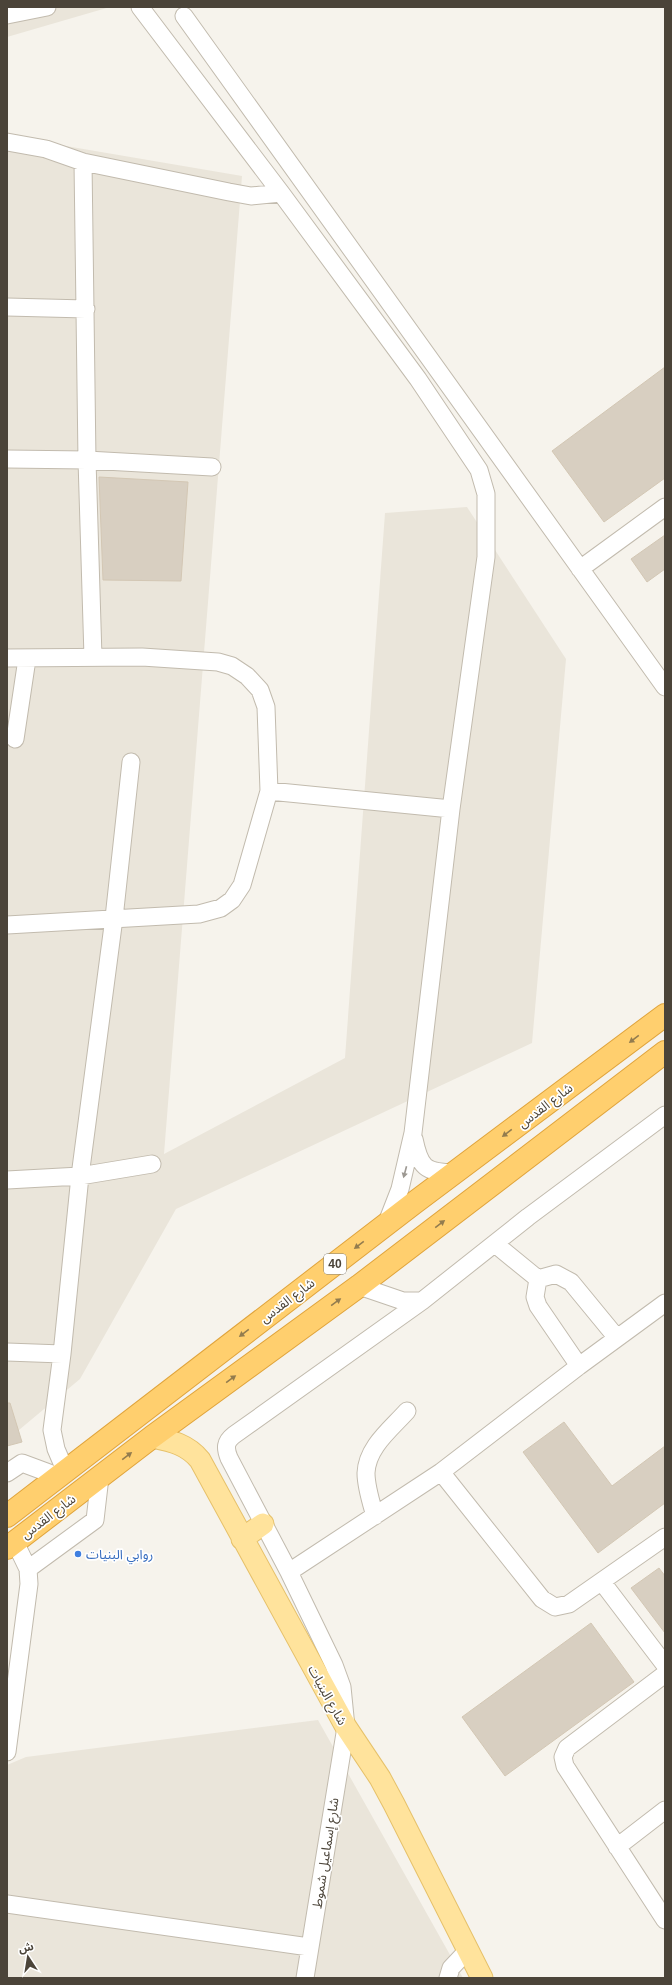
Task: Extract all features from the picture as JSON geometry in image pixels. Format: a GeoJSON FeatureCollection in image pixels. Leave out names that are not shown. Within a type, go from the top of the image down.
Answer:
{"type":"FeatureCollection","features":[{"type":"Feature","properties":{"kind":"highway","name":"شارع القدس"},"geometry":{"type":"LineString","coordinates":[[7,1516],[386,1224],[665,1015]]}},
{"type":"Feature","properties":{"kind":"highway","name":"شارع القدس"},"geometry":{"type":"LineString","coordinates":[[11,1545],[152,1437],[359,1286],[665,1052]]}},
{"type":"Feature","properties":{"kind":"main road","name":"شارع البنيات"},"geometry":{"type":"LineString","coordinates":[[152,1437],[185,1446],[200,1460],[346,1728],[380,1778],[482,1978]]}},
{"type":"Feature","properties":{"kind":"main road"},"geometry":{"type":"LineString","coordinates":[[242,1539],[263,1524]]}},
{"type":"Feature","properties":{"kind":"street"},"geometry":{"type":"LineString","coordinates":[[7,15],[47,7]]}},
{"type":"Feature","properties":{"kind":"street"},"geometry":{"type":"LineString","coordinates":[[140,7],[281,193],[418,379],[479,470],[486,494],[486,557],[451,809],[413,1133],[402,1183],[386,1224]]}},
{"type":"Feature","properties":{"kind":"street"},"geometry":{"type":"LineString","coordinates":[[184,16],[665,687]]}},
{"type":"Feature","properties":{"kind":"street"},"geometry":{"type":"LineString","coordinates":[[7,142],[46,149],[83,162],[251,196],[281,193]]}},
{"type":"Feature","properties":{"kind":"street"},"geometry":{"type":"LineString","coordinates":[[83,162],[87,460],[93,657]]}},
{"type":"Feature","properties":{"kind":"street"},"geometry":{"type":"LineString","coordinates":[[7,308],[86,309]]}},
{"type":"Feature","properties":{"kind":"street"},"geometry":{"type":"LineString","coordinates":[[7,459],[87,460],[212,468]]}},
{"type":"Feature","properties":{"kind":"street"},"geometry":{"type":"LineString","coordinates":[[580,569],[665,507]]}},
{"type":"Feature","properties":{"kind":"street"},"geometry":{"type":"LineString","coordinates":[[7,658],[142,657],[218,662],[232,666],[247,676],[260,690],[266,707],[269,791],[242,885],[232,900],[221,908],[199,914],[7,925]]}},
{"type":"Feature","properties":{"kind":"street"},"geometry":{"type":"LineString","coordinates":[[15,739],[27,659]]}},
{"type":"Feature","properties":{"kind":"street"},"geometry":{"type":"LineString","coordinates":[[7,1473],[22,1463],[61,1473],[52,1430],[62,1354],[80,1176],[114,918],[131,762]]}},
{"type":"Feature","properties":{"kind":"street"},"geometry":{"type":"LineString","coordinates":[[269,791],[451,809]]}},
{"type":"Feature","properties":{"kind":"street","name":"شارع إسماعيل شموط"},"geometry":{"type":"LineString","coordinates":[[305,1978],[309,1946],[346,1728],[344,1698],[340,1679],[288,1572],[226,1451],[226,1445],[229,1439],[422,1301],[665,1115]]}},
{"type":"Feature","properties":{"kind":"street"},"geometry":{"type":"LineString","coordinates":[[413,1133],[417,1153],[423,1165],[435,1172],[454,1173]]}},
{"type":"Feature","properties":{"kind":"street"},"geometry":{"type":"LineString","coordinates":[[7,1180],[80,1176],[152,1164]]}},
{"type":"Feature","properties":{"kind":"street"},"geometry":{"type":"LineString","coordinates":[[495,1244],[538,1279]]}},
{"type":"Feature","properties":{"kind":"street"},"geometry":{"type":"LineString","coordinates":[[538,1279],[556,1274],[571,1282],[617,1338]]}},
{"type":"Feature","properties":{"kind":"street"},"geometry":{"type":"LineString","coordinates":[[538,1279],[535,1297],[538,1306],[579,1366]]}},
{"type":"Feature","properties":{"kind":"street"},"geometry":{"type":"LineString","coordinates":[[359,1286],[403,1300],[422,1301]]}},
{"type":"Feature","properties":{"kind":"street"},"geometry":{"type":"LineString","coordinates":[[288,1572],[441,1472],[579,1366],[665,1303]]}},
{"type":"Feature","properties":{"kind":"street"},"geometry":{"type":"LineString","coordinates":[[7,1352],[62,1354]]}},
{"type":"Feature","properties":{"kind":"street"},"geometry":{"type":"LineString","coordinates":[[374,1516],[367,1480],[369,1458],[377,1445],[407,1411]]}},
{"type":"Feature","properties":{"kind":"street"},"geometry":{"type":"LineString","coordinates":[[441,1472],[542,1599],[555,1607],[569,1604],[665,1537]]}},
{"type":"Feature","properties":{"kind":"street"},"geometry":{"type":"LineString","coordinates":[[28,1569],[94,1520],[100,1477]]}},
{"type":"Feature","properties":{"kind":"street"},"geometry":{"type":"LineString","coordinates":[[7,1752],[29,1584],[28,1569],[11,1545]]}},
{"type":"Feature","properties":{"kind":"street"},"geometry":{"type":"LineString","coordinates":[[602,1582],[665,1665]]}},
{"type":"Feature","properties":{"kind":"street"},"geometry":{"type":"LineString","coordinates":[[665,1674],[567,1748],[563,1757],[565,1766],[665,1920]]}},
{"type":"Feature","properties":{"kind":"street"},"geometry":{"type":"LineString","coordinates":[[617,1847],[665,1810]]}},
{"type":"Feature","properties":{"kind":"street"},"geometry":{"type":"LineString","coordinates":[[7,1904],[309,1946]]}},
{"type":"Feature","properties":{"kind":"street"},"geometry":{"type":"LineString","coordinates":[[448,1978],[451,1968],[467,1951]]}},
{"type":"Feature","properties":{"kind":"shaded area"},"geometry":{"type":"Polygon","coordinates":[[[7,7],[110,7],[7,37],[7,7]]]}},
{"type":"Feature","properties":{"kind":"shaded area"},"geometry":{"type":"Polygon","coordinates":[[[7,136],[242,176],[164,1154],[345,1058],[385,513],[467,507],[566,659],[532,1043],[176,1209],[80,1379],[7,1440],[7,136]]]}},
{"type":"Feature","properties":{"kind":"shaded area"},"geometry":{"type":"Polygon","coordinates":[[[318,1720],[463,1978],[7,1978],[7,1765],[26,1757],[318,1720]]]}},
{"type":"Feature","properties":{"kind":"building"},"geometry":{"type":"Polygon","coordinates":[[[665,367],[665,478],[604,522],[552,451],[665,367]]]}},
{"type":"Feature","properties":{"kind":"building"},"geometry":{"type":"Polygon","coordinates":[[[99,477],[188,482],[181,581],[103,580],[99,477]]]}},
{"type":"Feature","properties":{"kind":"building"},"geometry":{"type":"Polygon","coordinates":[[[665,535],[665,569],[647,582],[631,559],[665,535]]]}},
{"type":"Feature","properties":{"kind":"building"},"geometry":{"type":"Polygon","coordinates":[[[7,1403],[10,1403],[22,1442],[7,1446],[7,1403]]]}},
{"type":"Feature","properties":{"kind":"building"},"geometry":{"type":"Polygon","coordinates":[[[564,1422],[612,1486],[665,1446],[665,1503],[598,1553],[523,1452],[564,1422]]]}},
{"type":"Feature","properties":{"kind":"building"},"geometry":{"type":"Polygon","coordinates":[[[659,1568],[665,1576],[665,1633],[631,1588],[659,1568]]]}},
{"type":"Feature","properties":{"kind":"building"},"geometry":{"type":"Polygon","coordinates":[[[591,1623],[634,1682],[505,1776],[462,1717],[591,1623]]]}},
{"type":"Feature","properties":{"kind":"place","name":"روابي البنيات"},"geometry":{"type":"Point","coordinates":[78,1554]}}]}
